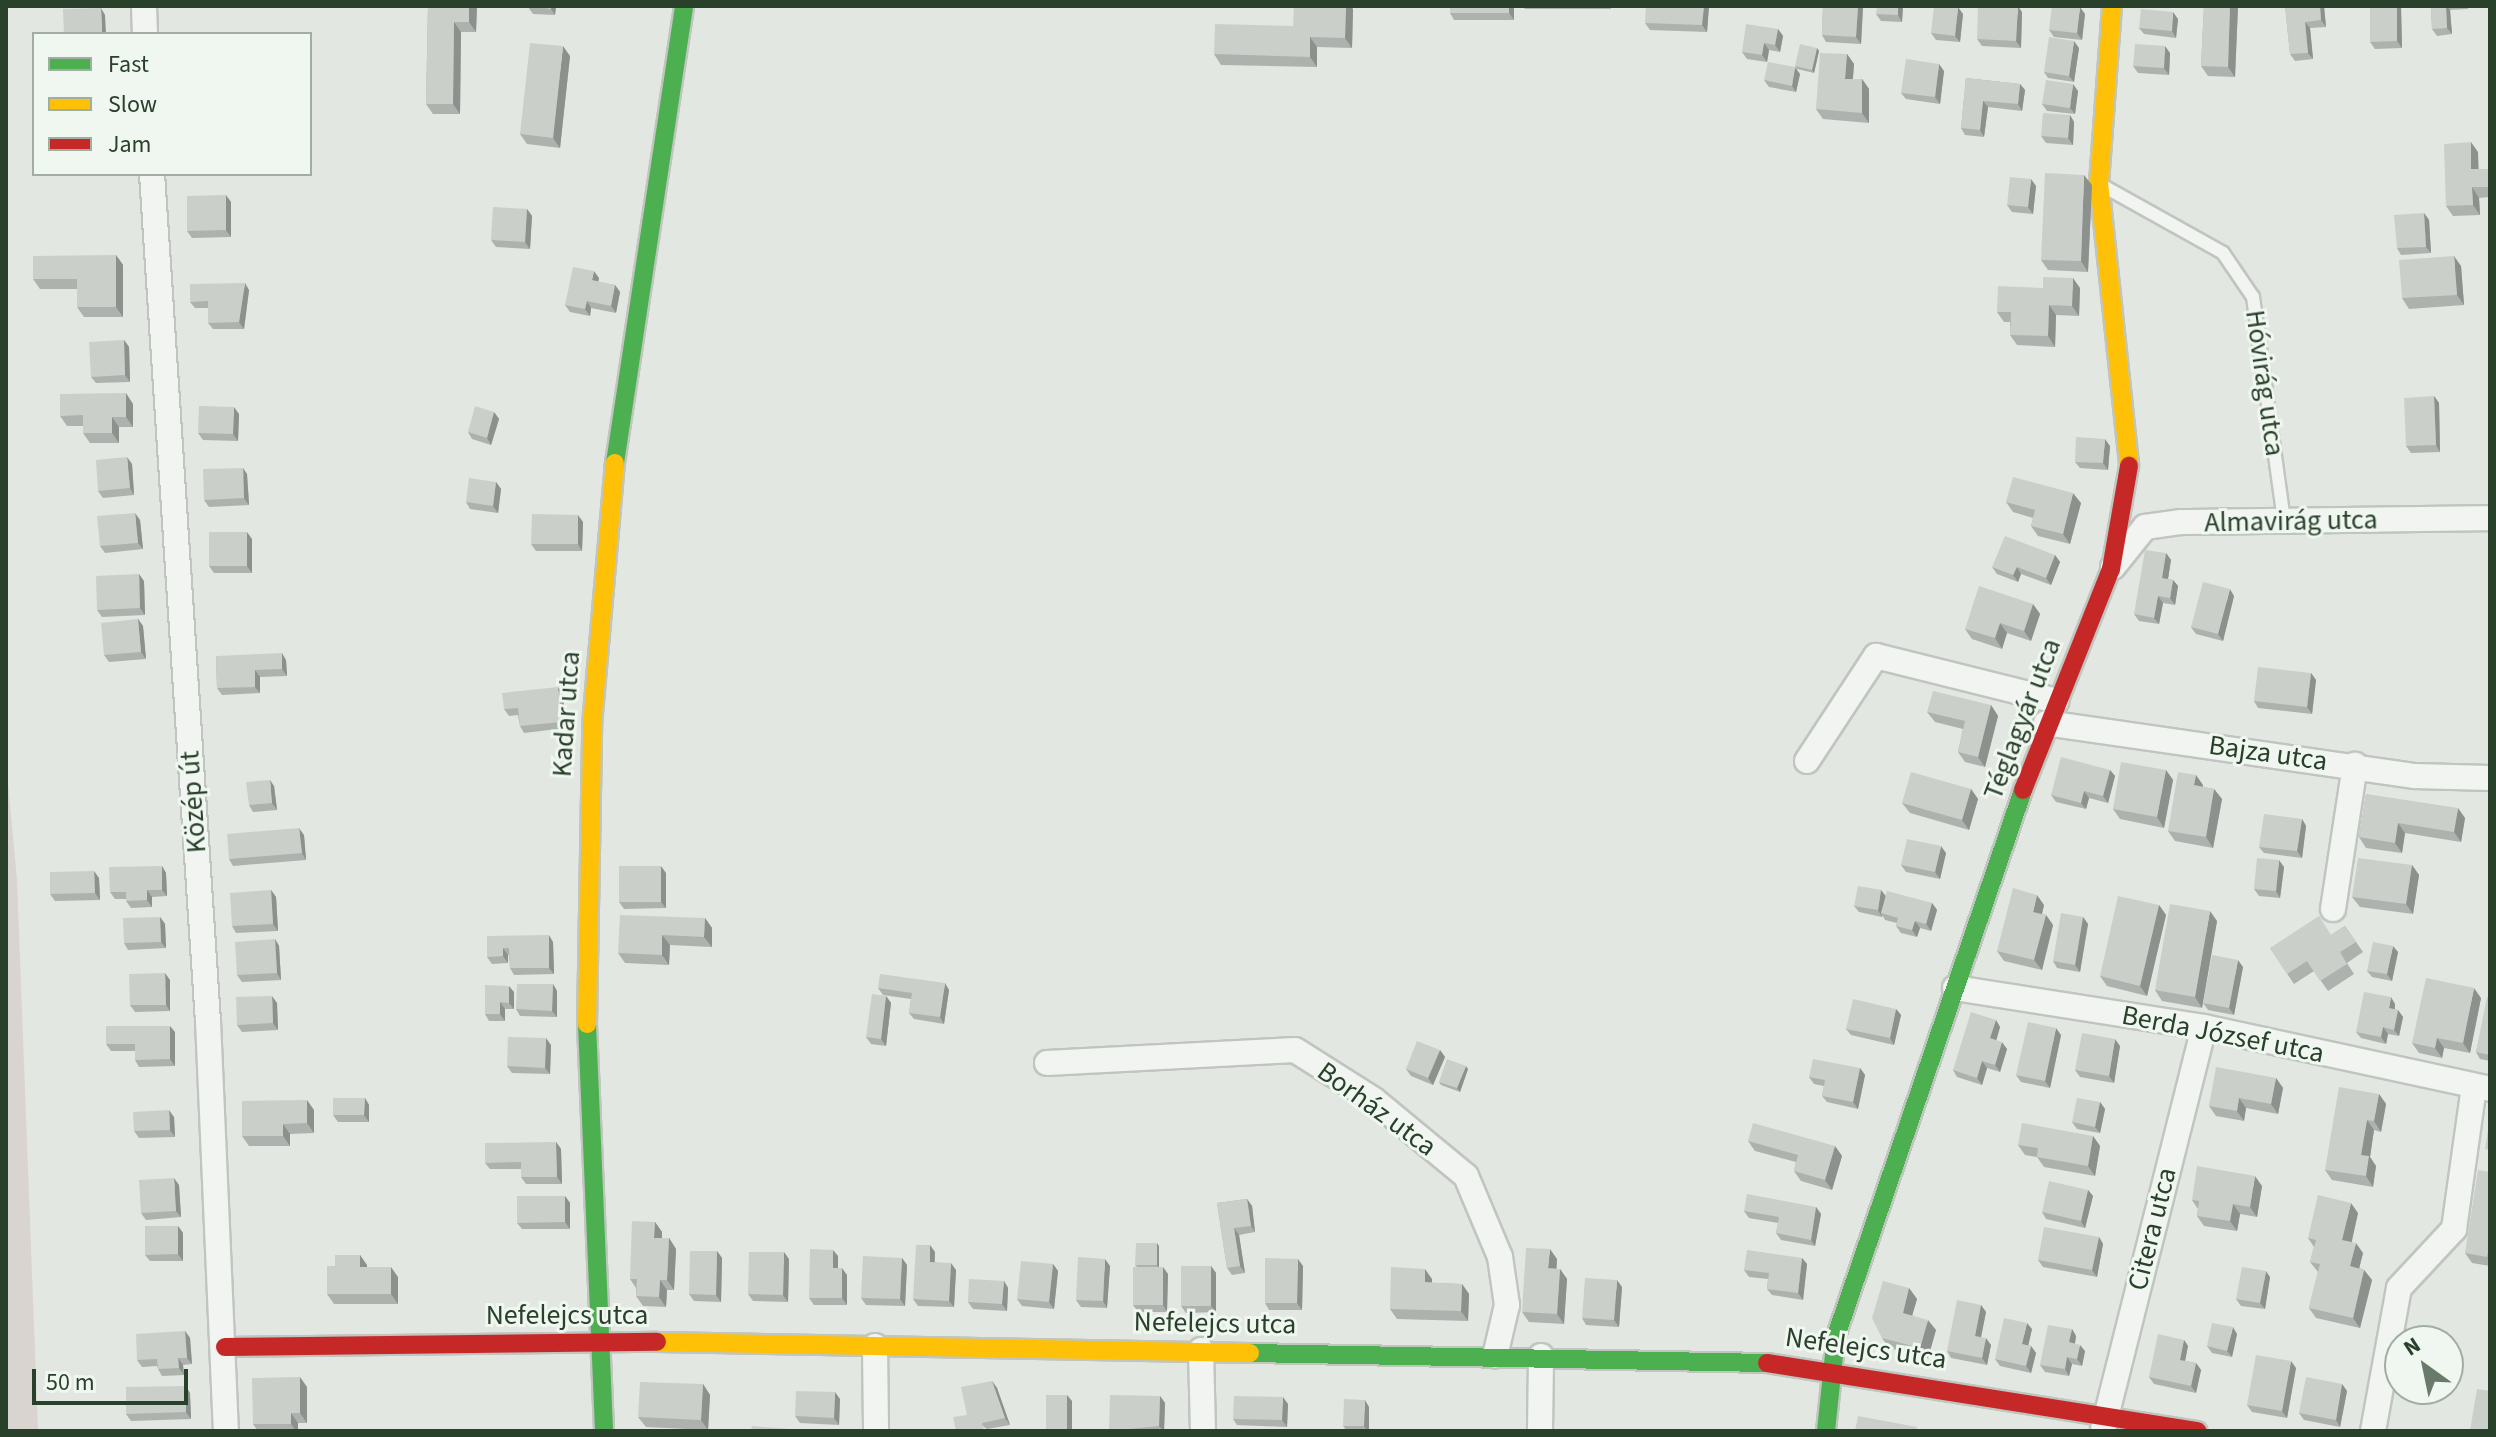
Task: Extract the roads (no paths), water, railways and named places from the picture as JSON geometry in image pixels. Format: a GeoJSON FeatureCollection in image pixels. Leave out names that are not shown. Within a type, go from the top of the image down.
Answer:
{"type":"FeatureCollection","features":[{"type":"Feature","properties":{"kind":"street"},"geometry":{"type":"LineString","coordinates":[[144,6],[145,32]]}},
{"type":"Feature","properties":{"kind":"street","name":"Kadar utca"},"geometry":{"type":"LineString","coordinates":[[604,1431],[585,978],[592,725],[620,402],[684,6]]}},
{"type":"Feature","properties":{"kind":"street","name":"Téglagyár utca"},"geometry":{"type":"LineString","coordinates":[[1826,1431],[1836,1336],[2051,712],[2111,569],[2130,458],[2099,183],[2112,6]]}},
{"type":"Feature","properties":{"kind":"street","name":"Közép út"},"geometry":{"type":"LineString","coordinates":[[152,176],[225,1347],[226,1431]]}},
{"type":"Feature","properties":{"kind":"street","name":"Almavirág utca"},"geometry":{"type":"LineString","coordinates":[[2111,569],[2145,527],[2490,518]]}},
{"type":"Feature","properties":{"kind":"street","name":"Bajza utca"},"geometry":{"type":"LineString","coordinates":[[1807,761],[1876,656],[2051,712],[2415,776],[2490,778]]}},
{"type":"Feature","properties":{"kind":"street"},"geometry":{"type":"LineString","coordinates":[[2333,909],[2355,765]]}},
{"type":"Feature","properties":{"kind":"street","name":"Berda József utca"},"geometry":{"type":"LineString","coordinates":[[1955,988],[2204,1027],[2482,1088]]}},
{"type":"Feature","properties":{"kind":"street","name":"Citera utca"},"geometry":{"type":"LineString","coordinates":[[2104,1423],[2204,1027]]}},
{"type":"Feature","properties":{"kind":"street","name":"Borház utca"},"geometry":{"type":"LineString","coordinates":[[1047,1063],[1295,1050],[1374,1100],[1466,1176],[1500,1257],[1504,1281],[1507,1305],[1495,1356]]}},
{"type":"Feature","properties":{"kind":"street"},"geometry":{"type":"LineString","coordinates":[[2373,1431],[2399,1288],[2454,1229],[2482,1088]]}},
{"type":"Feature","properties":{"kind":"street","name":"Nefelejcs utca"},"geometry":{"type":"LineString","coordinates":[[225,1347],[602,1341],[1794,1363],[2104,1423],[2198,1431]]}},
{"type":"Feature","properties":{"kind":"street"},"geometry":{"type":"LineString","coordinates":[[875,1346],[876,1431]]}},
{"type":"Feature","properties":{"kind":"street"},"geometry":{"type":"LineString","coordinates":[[1201,1350],[1203,1431]]}},
{"type":"Feature","properties":{"kind":"street"},"geometry":{"type":"LineString","coordinates":[[1540,1431],[1541,1356]]}},
{"type":"Feature","properties":{"kind":"lane","name":"Hóvirág utca"},"geometry":{"type":"LineString","coordinates":[[2099,183],[2223,253],[2253,297],[2284,521]]}}]}
